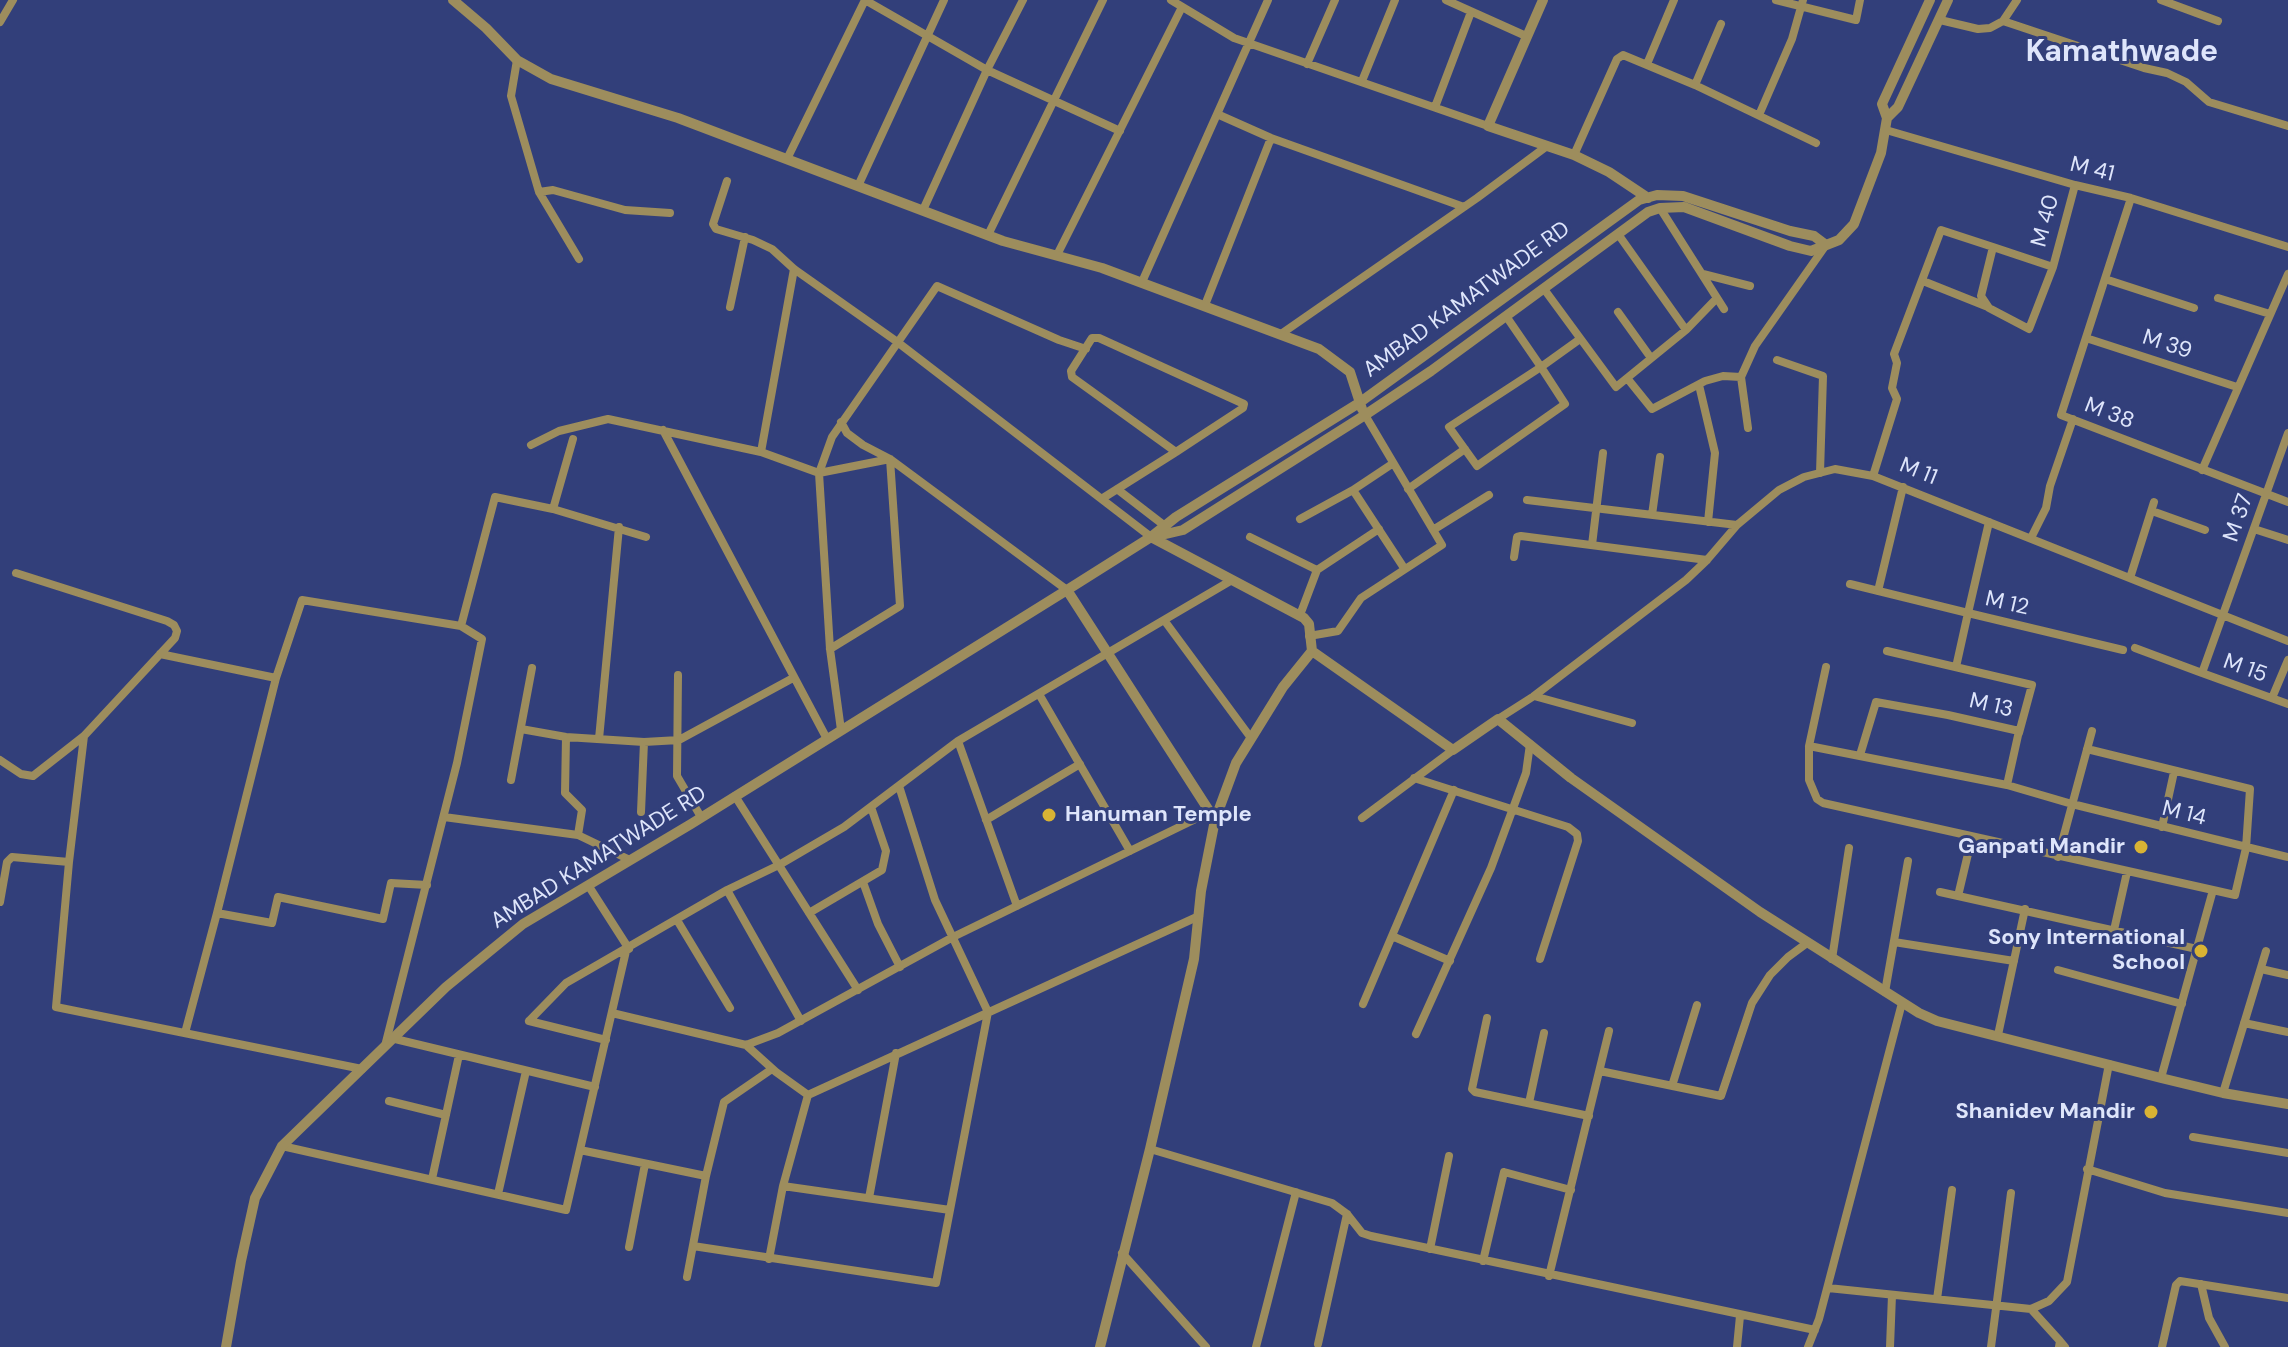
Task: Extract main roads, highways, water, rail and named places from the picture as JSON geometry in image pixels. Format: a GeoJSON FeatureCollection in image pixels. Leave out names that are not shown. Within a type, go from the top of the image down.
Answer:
{"type":"FeatureCollection","features":[{"type":"Feature","properties":{"kind":"place","name":"Hanuman Temple"},"geometry":{"type":"Point","coordinates":[1049,815]}},
{"type":"Feature","properties":{"kind":"place","name":"Ganpati Mandir"},"geometry":{"type":"Point","coordinates":[2141,847]}},
{"type":"Feature","properties":{"kind":"place","name":"Sony International School"},"geometry":{"type":"Point","coordinates":[2201,951]}},
{"type":"Feature","properties":{"kind":"place","name":"Shanidev Mandir"},"geometry":{"type":"Point","coordinates":[2151,1112]}},
{"type":"Feature","properties":{"kind":"district","name":"Kamathwade"},"geometry":{"type":"Point","coordinates":[2122,53]}}]}
